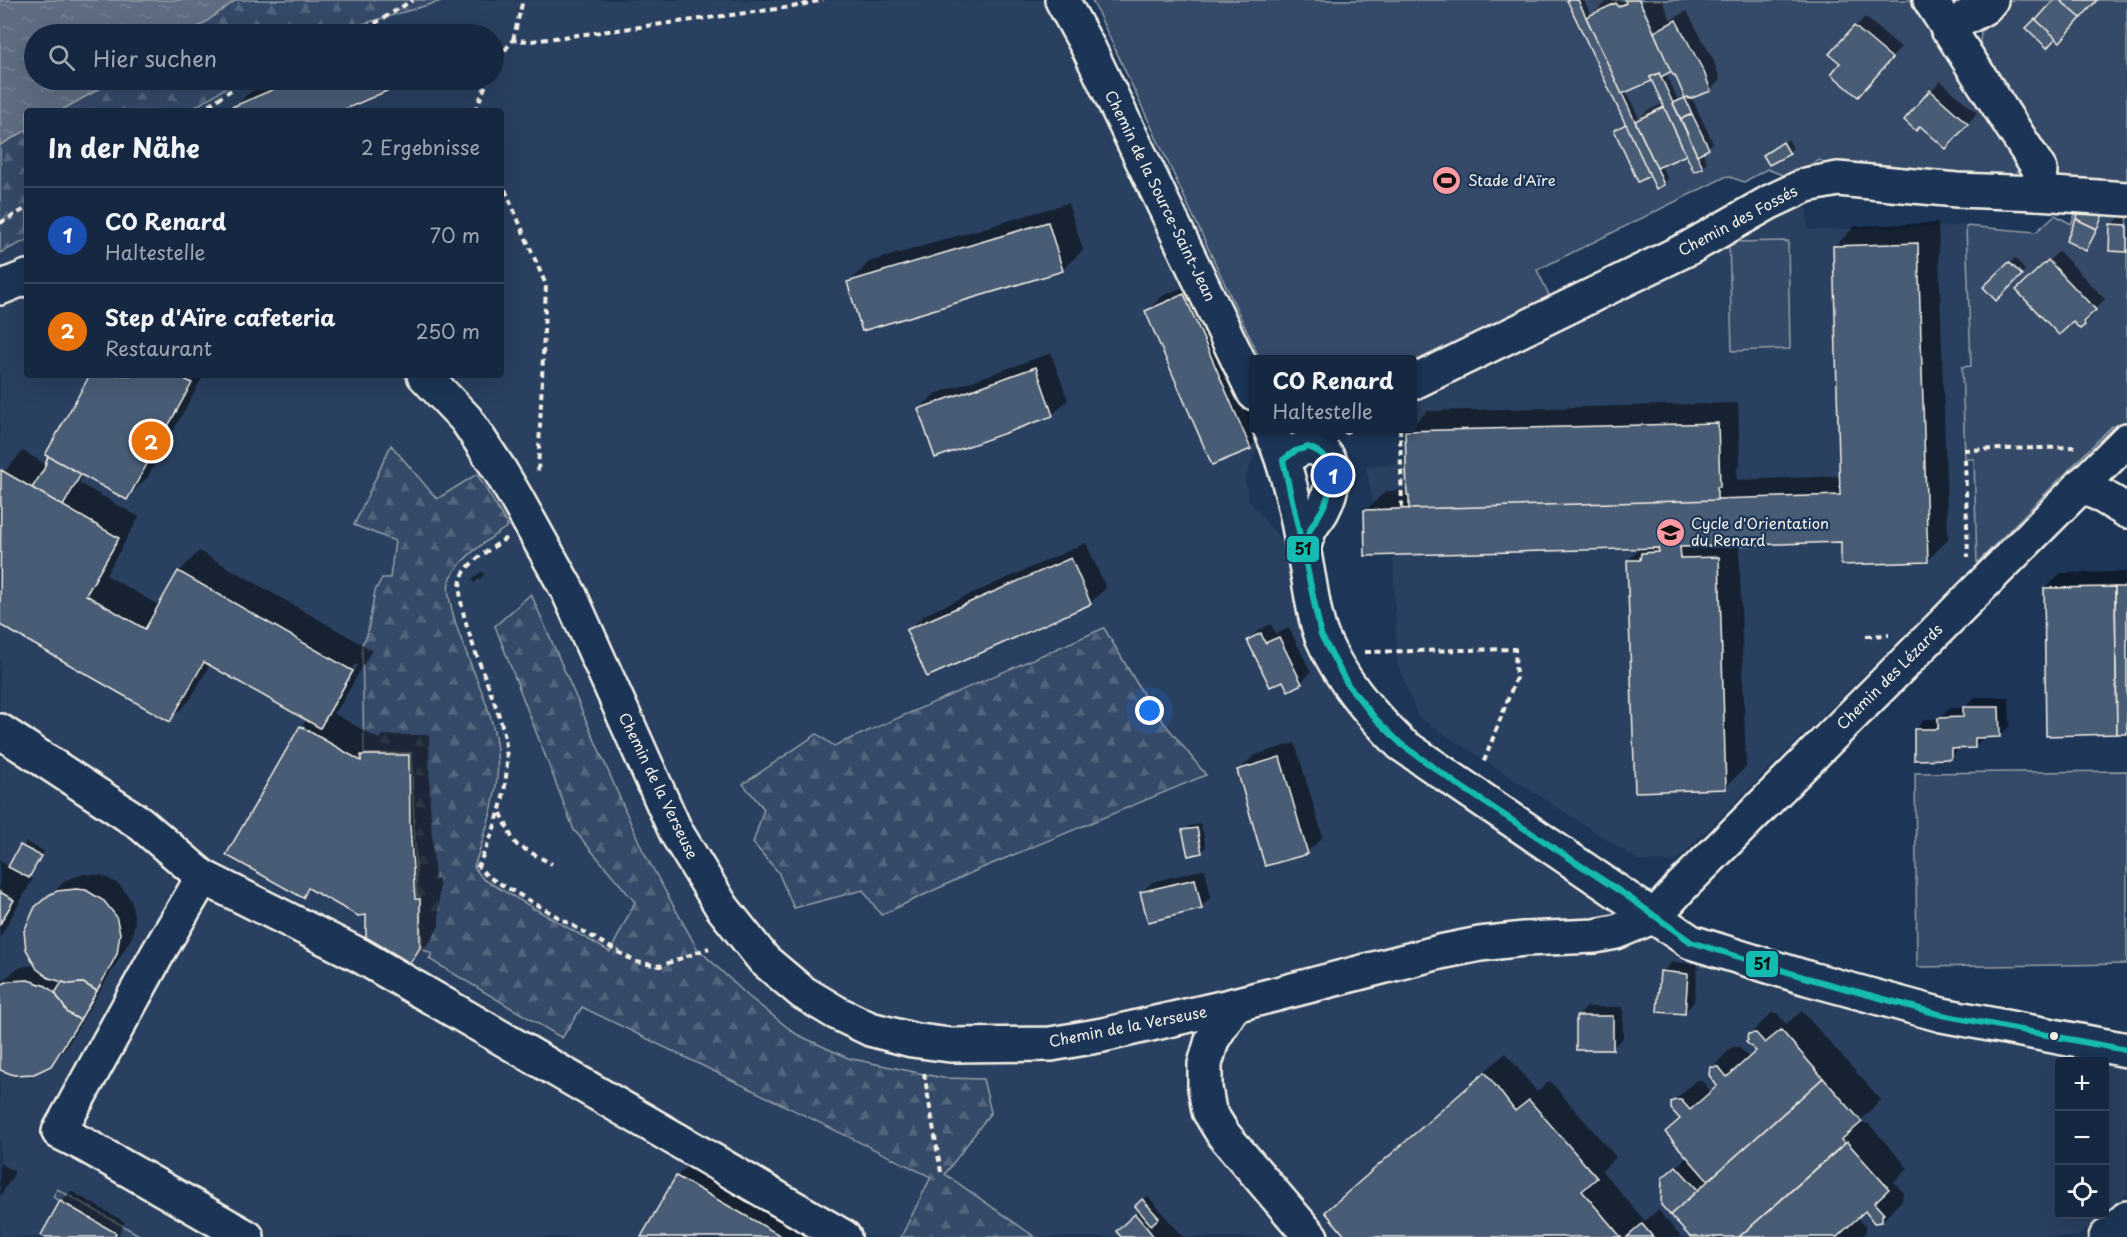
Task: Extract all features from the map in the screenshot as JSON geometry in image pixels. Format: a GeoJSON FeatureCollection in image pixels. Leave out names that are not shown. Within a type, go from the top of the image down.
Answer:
{"type":"FeatureCollection","features":[{"type":"Feature","properties":{"kind":"street","name":"Chemin de la Source-Saint-Jean"},"geometry":{"type":"LineString","coordinates":[[1062,0],[1095,61],[1249,383]]}},
{"type":"Feature","properties":{"kind":"street"},"geometry":{"type":"LineString","coordinates":[[1930,0],[2040,170],[2038,193]]}},
{"type":"Feature","properties":{"kind":"street"},"geometry":{"type":"LineString","coordinates":[[1947,28],[1985,7],[1991,0]]}},
{"type":"Feature","properties":{"kind":"street","name":"Chemin des Fossés"},"geometry":{"type":"LineString","coordinates":[[1417,380],[1689,248],[1770,201],[1806,185],[1838,179],[1957,190],[2127,199]]}},
{"type":"Feature","properties":{"kind":"street"},"geometry":{"type":"LineString","coordinates":[[0,288],[24,277]]}},
{"type":"Feature","properties":{"kind":"street","name":"Chemin de la Verseuse"},"geometry":{"type":"LineString","coordinates":[[427,378],[466,419],[515,496],[569,593],[682,841],[722,907],[765,960],[802,992],[870,1029],[912,1040],[950,1045],[1051,1044],[1103,1035],[1234,1005],[1440,952],[1524,939],[1595,936],[1616,932],[1655,916]]}},
{"type":"Feature","properties":{"kind":"street"},"geometry":{"type":"LineString","coordinates":[[1277,445],[1308,433]]}},
{"type":"Feature","properties":{"kind":"street","name":"Chemin des Lézards"},"geometry":{"type":"LineString","coordinates":[[1655,916],[1681,887],[2127,440]]}},
{"type":"Feature","properties":{"kind":"street"},"geometry":{"type":"LineString","coordinates":[[1277,445],[1291,490],[1321,635],[1348,685],[1375,718],[1401,744],[1436,769],[1690,942],[1942,1015],[2127,1050]]}},
{"type":"Feature","properties":{"kind":"street"},"geometry":{"type":"LineString","coordinates":[[1277,445],[1295,451],[1308,447],[1320,451],[1330,462],[1333,475],[1329,493],[1310,529],[1303,549]]}},
{"type":"Feature","properties":{"kind":"street"},"geometry":{"type":"LineString","coordinates":[[2082,484],[2127,511]]}},
{"type":"Feature","properties":{"kind":"street"},"geometry":{"type":"LineString","coordinates":[[0,731],[140,823],[203,877],[359,955],[844,1237]]}},
{"type":"Feature","properties":{"kind":"street"},"geometry":{"type":"LineString","coordinates":[[203,877],[158,953],[59,1132],[247,1237]]}},
{"type":"Feature","properties":{"kind":"street"},"geometry":{"type":"LineString","coordinates":[[1234,1005],[1212,1040],[1205,1064],[1205,1088],[1209,1111],[1222,1134],[1311,1237]]}},
{"type":"Feature","properties":{"kind":"street"},"geometry":{"type":"LineString","coordinates":[[2106,1237],[2127,1218]]}},
{"type":"Feature","properties":{"kind":"path"},"geometry":{"type":"LineString","coordinates":[[374,24],[413,0]]}},
{"type":"Feature","properties":{"kind":"path"},"geometry":{"type":"LineString","coordinates":[[504,51],[513,40],[524,0]]}},
{"type":"Feature","properties":{"kind":"path"},"geometry":{"type":"LineString","coordinates":[[513,40],[532,41],[647,24],[758,12],[823,0]]}},
{"type":"Feature","properties":{"kind":"path"},"geometry":{"type":"LineString","coordinates":[[204,108],[231,90]]}},
{"type":"Feature","properties":{"kind":"path"},"geometry":{"type":"LineString","coordinates":[[476,108],[484,90]]}},
{"type":"Feature","properties":{"kind":"path"},"geometry":{"type":"LineString","coordinates":[[504,187],[547,291],[538,475],[534,485],[515,496]]}},
{"type":"Feature","properties":{"kind":"path"},"geometry":{"type":"LineString","coordinates":[[0,223],[24,210]]}},
{"type":"Feature","properties":{"kind":"path"},"geometry":{"type":"LineString","coordinates":[[1400,433],[1402,509]]}},
{"type":"Feature","properties":{"kind":"path"},"geometry":{"type":"LineString","coordinates":[[1964,450],[2088,447]]}},
{"type":"Feature","properties":{"kind":"path"},"geometry":{"type":"LineString","coordinates":[[1961,565],[1968,558],[1965,459]]}},
{"type":"Feature","properties":{"kind":"path"},"geometry":{"type":"LineString","coordinates":[[507,537],[466,569],[461,581],[460,593],[465,622],[497,708],[504,736],[506,772],[500,812],[478,866],[487,876],[636,962],[660,966],[709,948]]}},
{"type":"Feature","properties":{"kind":"path"},"geometry":{"type":"LineString","coordinates":[[1372,652],[1515,648],[1516,678],[1482,767]]}},
{"type":"Feature","properties":{"kind":"path"},"geometry":{"type":"LineString","coordinates":[[500,812],[517,845],[552,864]]}},
{"type":"Feature","properties":{"kind":"path"},"geometry":{"type":"LineString","coordinates":[[923,1069],[940,1172]]}},
{"type":"Feature","properties":{"kind":"shaded area"},"geometry":{"type":"Polygon","coordinates":[[[445,0],[1045,0],[1139,182],[1249,420],[1249,433],[1253,433],[1257,448],[1245,479],[1248,499],[1286,547],[1302,618],[1324,674],[1379,747],[1682,956],[1715,970],[1959,1038],[2074,1057],[2055,1057],[2055,1219],[2098,1219],[2077,1237],[0,1237],[0,253],[24,241],[24,378],[504,378],[504,108],[194,108],[222,90],[504,90],[504,24],[362,24],[445,0]]]}},
{"type":"Feature","properties":{"kind":"shaded area","name":"Cycle d'Orientation du Renard"},"geometry":{"type":"Polygon","coordinates":[[[1803,200],[1807,208],[1808,230],[1966,226],[1977,563],[1675,862],[1640,861],[1418,717],[1397,662],[1393,555],[1365,556],[1364,510],[1374,509],[1366,466],[1406,463],[1405,433],[1417,433],[1417,398],[1581,321],[1803,200]]]}},
{"type":"Feature","properties":{"kind":"shaded area"},"geometry":{"type":"Polygon","coordinates":[[[2109,1064],[2127,1066],[2127,1193],[2109,1209],[2109,1064]]]}},
{"type":"Feature","properties":{"kind":"green space"},"geometry":{"type":"Polygon","coordinates":[[[236,0],[445,0],[362,24],[203,24],[236,0]]]}},
{"type":"Feature","properties":{"kind":"green space","name":"Stade d'Aïre"},"geometry":{"type":"Polygon","coordinates":[[[1092,0],[1915,0],[2022,165],[2007,183],[1830,167],[1820,160],[1785,176],[1767,169],[1744,182],[1727,176],[1537,270],[1551,299],[1417,361],[1417,355],[1258,355],[1092,0]]]}},
{"type":"Feature","properties":{"kind":"green space"},"geometry":{"type":"Polygon","coordinates":[[[2009,0],[2127,0],[2127,186],[2062,180],[1979,52],[1981,32],[2009,0]]]}},
{"type":"Feature","properties":{"kind":"green space"},"geometry":{"type":"Polygon","coordinates":[[[97,90],[222,90],[194,108],[65,108],[97,90]]]}},
{"type":"Feature","properties":{"kind":"green space"},"geometry":{"type":"Polygon","coordinates":[[[24,132],[24,241],[0,253],[0,145],[24,132]]]}},
{"type":"Feature","properties":{"kind":"green space"},"geometry":{"type":"Polygon","coordinates":[[[2078,208],[2127,212],[2127,425],[2119,433],[2112,426],[1977,563],[1974,459],[1965,459],[1962,367],[1971,366],[1966,226],[2036,232],[2055,215],[2071,224],[2078,208]]]}},
{"type":"Feature","properties":{"kind":"green space"},"geometry":{"type":"Polygon","coordinates":[[[1788,241],[1790,349],[1732,351],[1729,242],[1788,241]]]}},
{"type":"Feature","properties":{"kind":"green space"},"geometry":{"type":"Polygon","coordinates":[[[391,445],[437,499],[477,474],[508,526],[458,566],[448,586],[456,626],[481,688],[495,736],[496,786],[474,867],[483,879],[610,952],[635,902],[574,830],[495,626],[531,594],[643,851],[697,948],[748,996],[796,1034],[848,1058],[943,1078],[983,1079],[991,1112],[945,1174],[1035,1237],[901,1237],[931,1177],[582,1007],[562,1038],[429,959],[432,954],[422,949],[420,896],[417,896],[411,753],[364,754],[362,644],[367,636],[375,591],[382,578],[390,578],[395,541],[354,525],[391,445]]]}},
{"type":"Feature","properties":{"kind":"green space"},"geometry":{"type":"Polygon","coordinates":[[[1104,628],[1149,704],[1206,775],[977,870],[881,915],[863,890],[794,908],[778,872],[753,843],[764,809],[743,784],[817,734],[834,746],[1104,628]]]}},
{"type":"Feature","properties":{"kind":"green space"},"geometry":{"type":"Polygon","coordinates":[[[2127,771],[2127,964],[1917,967],[1915,773],[2127,771]]]}},
{"type":"Feature","properties":{"kind":"green space"},"geometry":{"type":"Polygon","coordinates":[[[57,1189],[143,1237],[114,1237],[116,1233],[53,1197],[57,1189]]]}},
{"type":"Feature","properties":{"kind":"water"},"geometry":{"type":"Polygon","coordinates":[[[0,0],[236,0],[203,24],[24,24],[24,90],[97,90],[65,108],[24,108],[24,132],[0,145],[0,0]]]}},
{"type":"Feature","properties":{"kind":"building"},"geometry":{"type":"Polygon","coordinates":[[[1567,0],[1578,0],[1657,168],[1664,185],[1656,189],[1567,0]]]}},
{"type":"Feature","properties":{"kind":"building"},"geometry":{"type":"Polygon","coordinates":[[[1625,0],[1639,0],[1672,71],[1661,77],[1659,73],[1650,77],[1652,81],[1622,94],[1586,17],[1616,3],[1618,7],[1626,3],[1625,0]]]}},
{"type":"Feature","properties":{"kind":"building"},"geometry":{"type":"Polygon","coordinates":[[[2054,0],[2060,0],[2081,18],[2060,42],[2036,20],[2054,0]]]}},
{"type":"Feature","properties":{"kind":"building"},"geometry":{"type":"Polygon","coordinates":[[[2060,0],[2097,0],[2081,18],[2060,0]]]}},
{"type":"Feature","properties":{"kind":"building"},"geometry":{"type":"Polygon","coordinates":[[[2035,19],[2056,38],[2047,48],[2026,28],[2035,19]]]}},
{"type":"Feature","properties":{"kind":"building"},"geometry":{"type":"Polygon","coordinates":[[[1676,20],[1704,72],[1711,91],[1689,99],[1685,98],[1675,75],[1671,72],[1654,32],[1676,20]]]}},
{"type":"Feature","properties":{"kind":"building"},"geometry":{"type":"Polygon","coordinates":[[[1854,26],[1892,58],[1858,97],[1831,74],[1840,63],[1829,54],[1854,26]]]}},
{"type":"Feature","properties":{"kind":"building"},"geometry":{"type":"Polygon","coordinates":[[[1659,73],[1703,168],[1694,172],[1650,77],[1659,73]]]}},
{"type":"Feature","properties":{"kind":"building"},"geometry":{"type":"Polygon","coordinates":[[[272,90],[389,90],[348,108],[232,107],[272,90]]]}},
{"type":"Feature","properties":{"kind":"building"},"geometry":{"type":"Polygon","coordinates":[[[1930,90],[1968,124],[1946,149],[1920,126],[1916,131],[1904,120],[1930,90]]]}},
{"type":"Feature","properties":{"kind":"building"},"geometry":{"type":"Polygon","coordinates":[[[1685,98],[1692,114],[1681,119],[1673,103],[1685,98]]]}},
{"type":"Feature","properties":{"kind":"building"},"geometry":{"type":"Polygon","coordinates":[[[1664,107],[1686,155],[1657,168],[1635,121],[1664,107]]]}},
{"type":"Feature","properties":{"kind":"building"},"geometry":{"type":"Polygon","coordinates":[[[1692,114],[1709,149],[1697,155],[1681,119],[1692,114]]]}},
{"type":"Feature","properties":{"kind":"building"},"geometry":{"type":"Polygon","coordinates":[[[1626,124],[1650,176],[1638,182],[1614,130],[1626,124]]]}},
{"type":"Feature","properties":{"kind":"building"},"geometry":{"type":"Polygon","coordinates":[[[1783,142],[1790,154],[1769,165],[1763,155],[1783,142]]]}},
{"type":"Feature","properties":{"kind":"building"},"geometry":{"type":"Polygon","coordinates":[[[2081,208],[2105,210],[2097,229],[2076,219],[2081,208]]]}},
{"type":"Feature","properties":{"kind":"building"},"geometry":{"type":"Polygon","coordinates":[[[2076,219],[2097,229],[2086,251],[2066,241],[2076,219]]]}},
{"type":"Feature","properties":{"kind":"building"},"geometry":{"type":"Polygon","coordinates":[[[1048,222],[1063,271],[862,331],[847,282],[1048,222]]]}},
{"type":"Feature","properties":{"kind":"building"},"geometry":{"type":"Polygon","coordinates":[[[2110,224],[2127,225],[2127,252],[2109,251],[2110,224]]]}},
{"type":"Feature","properties":{"kind":"building"},"geometry":{"type":"Polygon","coordinates":[[[1918,243],[1928,562],[1841,565],[1841,542],[1680,547],[1681,558],[1719,557],[1726,789],[1635,792],[1627,560],[1640,560],[1641,553],[1659,552],[1658,548],[1365,556],[1364,510],[1840,495],[1833,246],[1918,243]]]}},
{"type":"Feature","properties":{"kind":"building"},"geometry":{"type":"Polygon","coordinates":[[[2048,260],[2096,310],[2083,322],[2085,325],[2080,329],[2073,322],[2059,335],[2016,290],[2048,260]]]}},
{"type":"Feature","properties":{"kind":"building"},"geometry":{"type":"Polygon","coordinates":[[[2009,262],[2022,275],[1996,301],[1983,287],[2009,262]]]}},
{"type":"Feature","properties":{"kind":"building"},"geometry":{"type":"Polygon","coordinates":[[[1184,294],[1251,449],[1212,465],[1145,311],[1184,294]]]}},
{"type":"Feature","properties":{"kind":"building"},"geometry":{"type":"Polygon","coordinates":[[[1036,367],[1053,416],[935,458],[918,409],[1036,367]]]}},
{"type":"Feature","properties":{"kind":"building"},"geometry":{"type":"Polygon","coordinates":[[[88,378],[183,378],[192,383],[127,500],[45,455],[88,378]]]}},
{"type":"Feature","properties":{"kind":"building"},"geometry":{"type":"Polygon","coordinates":[[[1718,423],[1720,487],[1717,487],[1717,500],[1409,509],[1405,433],[1417,433],[1417,431],[1718,423]]]}},
{"type":"Feature","properties":{"kind":"building"},"geometry":{"type":"Polygon","coordinates":[[[48,456],[81,474],[63,506],[32,488],[44,469],[48,456]]]}},
{"type":"Feature","properties":{"kind":"building"},"geometry":{"type":"Polygon","coordinates":[[[1,470],[119,538],[86,595],[145,629],[178,571],[353,671],[320,728],[204,662],[170,722],[0,625],[1,470]]]}},
{"type":"Feature","properties":{"kind":"building"},"geometry":{"type":"Polygon","coordinates":[[[1071,558],[1091,604],[927,677],[906,630],[1071,558]]]}},
{"type":"Feature","properties":{"kind":"building"},"geometry":{"type":"Polygon","coordinates":[[[2115,587],[2117,734],[2046,736],[2044,588],[2115,587]]]}},
{"type":"Feature","properties":{"kind":"building"},"geometry":{"type":"Polygon","coordinates":[[[2115,587],[2127,587],[2127,734],[2117,734],[2115,587]]]}},
{"type":"Feature","properties":{"kind":"building"},"geometry":{"type":"Polygon","coordinates":[[[1261,633],[1265,643],[1279,637],[1302,684],[1288,691],[1283,681],[1270,687],[1247,640],[1261,633]]]}},
{"type":"Feature","properties":{"kind":"building"},"geometry":{"type":"Polygon","coordinates":[[[1963,707],[1999,707],[2000,737],[1975,738],[1975,748],[1951,749],[1951,759],[1914,760],[1914,729],[1938,729],[1938,718],[1963,717],[1963,707]]]}},
{"type":"Feature","properties":{"kind":"building"},"geometry":{"type":"Polygon","coordinates":[[[300,726],[361,761],[361,755],[409,755],[410,825],[415,899],[420,899],[420,948],[410,963],[366,937],[366,915],[358,916],[308,888],[303,898],[226,855],[300,726]]]}},
{"type":"Feature","properties":{"kind":"building"},"geometry":{"type":"Polygon","coordinates":[[[1280,757],[1308,854],[1265,866],[1237,770],[1280,757]]]}},
{"type":"Feature","properties":{"kind":"building"},"geometry":{"type":"Polygon","coordinates":[[[1197,828],[1202,853],[1188,856],[1182,830],[1197,828]]]}},
{"type":"Feature","properties":{"kind":"building"},"geometry":{"type":"Polygon","coordinates":[[[20,845],[41,856],[29,878],[8,867],[20,845]]]}},
{"type":"Feature","properties":{"kind":"building"},"geometry":{"type":"Polygon","coordinates":[[[1195,879],[1202,909],[1148,922],[1140,892],[1195,879]]]}},
{"type":"Feature","properties":{"kind":"building"},"geometry":{"type":"Polygon","coordinates":[[[86,890],[104,901],[116,916],[120,933],[117,954],[97,991],[83,983],[69,984],[49,978],[37,969],[26,949],[24,931],[35,907],[57,891],[86,890]]]}},
{"type":"Feature","properties":{"kind":"building"},"geometry":{"type":"Polygon","coordinates":[[[0,892],[14,900],[0,924],[0,892]]]}},
{"type":"Feature","properties":{"kind":"building"},"geometry":{"type":"Polygon","coordinates":[[[1660,971],[1688,974],[1685,1014],[1657,1012],[1660,971]]]}},
{"type":"Feature","properties":{"kind":"building"},"geometry":{"type":"Polygon","coordinates":[[[28,980],[46,986],[55,993],[68,1013],[80,1020],[51,1066],[34,1074],[14,1075],[0,1070],[0,985],[9,981],[28,980]]]}},
{"type":"Feature","properties":{"kind":"building"},"geometry":{"type":"Polygon","coordinates":[[[62,982],[83,983],[97,991],[80,1020],[68,1013],[55,993],[62,982]]]}},
{"type":"Feature","properties":{"kind":"building"},"geometry":{"type":"Polygon","coordinates":[[[1576,1016],[1613,1016],[1613,1050],[1576,1050],[1576,1016]]]}},
{"type":"Feature","properties":{"kind":"building"},"geometry":{"type":"Polygon","coordinates":[[[1781,1030],[1823,1078],[1708,1181],[1665,1132],[1680,1119],[1671,1109],[1671,1102],[1681,1100],[1690,1110],[1717,1086],[1709,1075],[1710,1067],[1719,1067],[1727,1077],[1756,1051],[1746,1042],[1748,1034],[1756,1033],[1765,1043],[1781,1030]]]}},
{"type":"Feature","properties":{"kind":"building"},"geometry":{"type":"Polygon","coordinates":[[[1485,1072],[1515,1111],[1529,1100],[1597,1178],[1582,1191],[1621,1237],[1346,1237],[1325,1212],[1485,1072]]]}},
{"type":"Feature","properties":{"kind":"building"},"geometry":{"type":"Polygon","coordinates":[[[1823,1078],[1862,1122],[1841,1140],[1845,1143],[1739,1237],[1690,1237],[1670,1215],[1823,1078]]]}},
{"type":"Feature","properties":{"kind":"building"},"geometry":{"type":"Polygon","coordinates":[[[1847,1142],[1889,1189],[1874,1203],[1884,1214],[1882,1222],[1874,1223],[1865,1211],[1837,1237],[1739,1237],[1847,1142]]]}},
{"type":"Feature","properties":{"kind":"building"},"geometry":{"type":"Polygon","coordinates":[[[1676,1166],[1698,1190],[1670,1215],[1661,1205],[1662,1178],[1676,1166]]]}},
{"type":"Feature","properties":{"kind":"building"},"geometry":{"type":"Polygon","coordinates":[[[676,1176],[783,1237],[641,1237],[676,1176]]]}},
{"type":"Feature","properties":{"kind":"building"},"geometry":{"type":"Polygon","coordinates":[[[1142,1199],[1159,1218],[1151,1225],[1135,1206],[1142,1199]]]}},
{"type":"Feature","properties":{"kind":"building"},"geometry":{"type":"Polygon","coordinates":[[[60,1201],[116,1233],[114,1237],[44,1237],[41,1235],[60,1201]]]}},
{"type":"Feature","properties":{"kind":"building"},"geometry":{"type":"Polygon","coordinates":[[[1135,1214],[1154,1237],[1121,1237],[1116,1231],[1135,1214]]]}},
{"type":"Feature","properties":{"kind":"building"},"geometry":{"type":"Polygon","coordinates":[[[1642,1224],[1653,1237],[1627,1237],[1634,1231],[1642,1224]]]}},
{"type":"Feature","properties":{"kind":"transit line","name":"51"},"geometry":{"type":"LineString","coordinates":[[1308,447],[1326,458],[1330,465],[1332,482],[1322,510],[1311,527],[1303,549],[1283,460],[1295,451],[1308,447]]}},
{"type":"Feature","properties":{"kind":"transit line","name":"51"},"geometry":{"type":"LineString","coordinates":[[1303,549],[1321,635]]}},
{"type":"Feature","properties":{"kind":"transit line","name":"51"},"geometry":{"type":"LineString","coordinates":[[1303,549],[1321,635]]}},
{"type":"Feature","properties":{"kind":"transit line","name":"51"},"geometry":{"type":"LineString","coordinates":[[1321,635],[1348,685],[1375,718],[1401,744],[1454,782],[1627,896],[1691,942],[1807,978],[1942,1015]]}},
{"type":"Feature","properties":{"kind":"transit line","name":"51"},"geometry":{"type":"LineString","coordinates":[[1942,1015],[2127,1050],[2115,1048],[1942,1015]]}},
{"type":"Feature","properties":{"kind":"place","name":"Stade d'Aïre"},"geometry":{"type":"Point","coordinates":[1447,181]}},
{"type":"Feature","properties":{"kind":"place","name":"Step d'Aïre cafeteria"},"geometry":{"type":"Point","coordinates":[151,441]}},
{"type":"Feature","properties":{"kind":"place","name":"CO Renard"},"geometry":{"type":"Point","coordinates":[1333,475]}},
{"type":"Feature","properties":{"kind":"place","name":"Cycle d'Orientation du Renard"},"geometry":{"type":"Point","coordinates":[1670,533]}}]}
